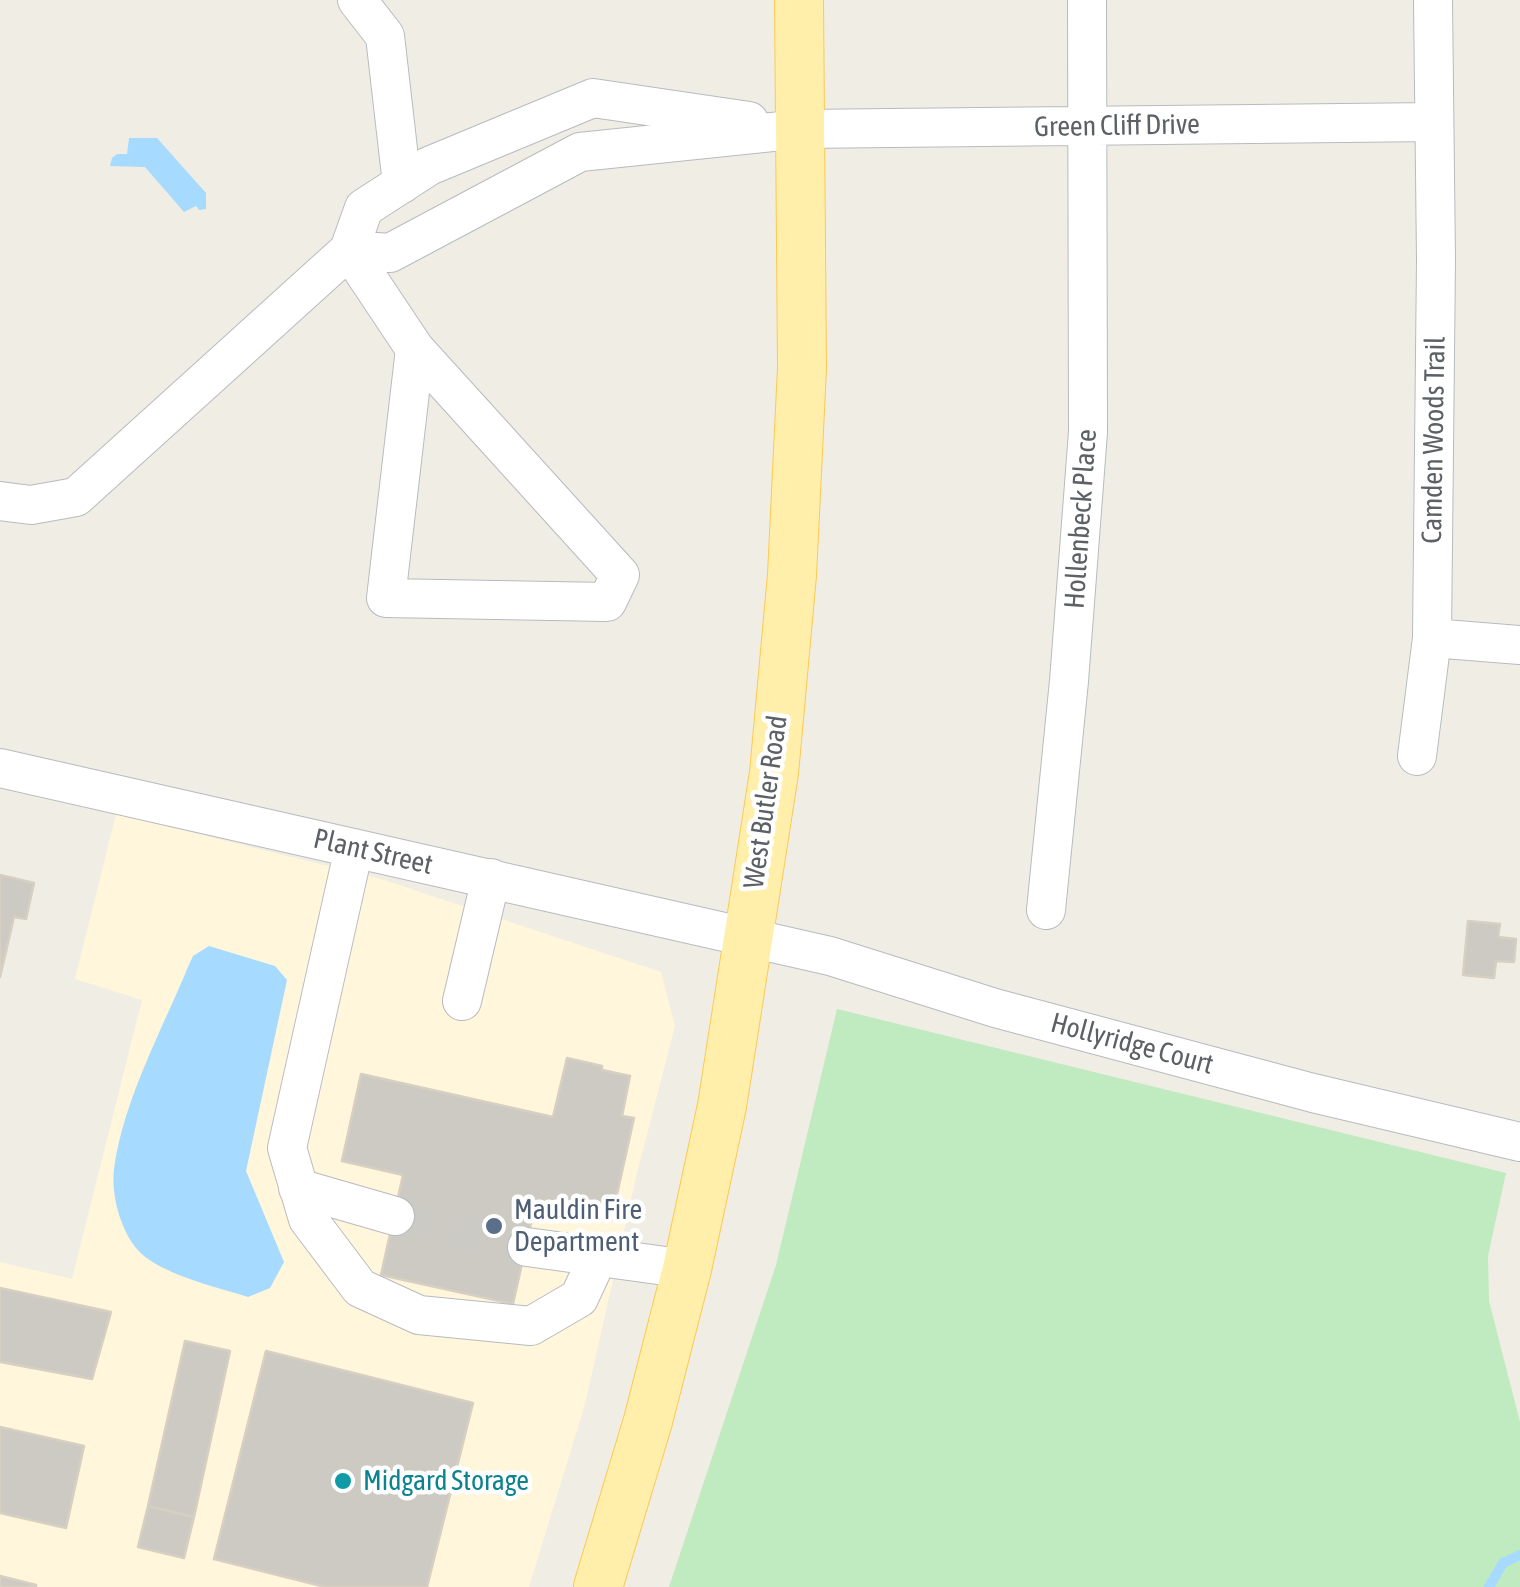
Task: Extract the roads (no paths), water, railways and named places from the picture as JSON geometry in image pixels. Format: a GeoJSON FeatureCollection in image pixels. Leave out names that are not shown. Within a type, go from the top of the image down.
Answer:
{"type":"FeatureCollection","features":[{"type":"Feature","properties":{"kind":"main road","name":"West Butler Road"},"geometry":{"type":"LineString","coordinates":[[598,1587],[648,1421],[722,1106],[774,773],[792,576],[802,368],[799,0]]}},
{"type":"Feature","properties":{"kind":"street","name":"Hollenbeck Place"},"geometry":{"type":"LineString","coordinates":[[1046,910],[1088,432],[1087,0]]}},
{"type":"Feature","properties":{"kind":"street","name":"Camden Woods Trail"},"geometry":{"type":"LineString","coordinates":[[1418,756],[1432,638],[1436,260],[1432,0]]}},
{"type":"Feature","properties":{"kind":"street"},"geometry":{"type":"LineString","coordinates":[[368,3],[386,36],[402,184]]}},
{"type":"Feature","properties":{"kind":"street"},"geometry":{"type":"LineString","coordinates":[[0,501],[31,505],[76,497],[349,250],[364,208],[429,166],[593,98],[801,129]]}},
{"type":"Feature","properties":{"kind":"street","name":"Green Cliff Drive"},"geometry":{"type":"LineString","coordinates":[[801,129],[1433,122]]}},
{"type":"Feature","properties":{"kind":"street"},"geometry":{"type":"LineString","coordinates":[[349,250],[390,253],[580,152],[801,129]]}},
{"type":"Feature","properties":{"kind":"street"},"geometry":{"type":"LineString","coordinates":[[349,250],[415,349],[620,575],[607,602],[386,598],[415,349]]}},
{"type":"Feature","properties":{"kind":"street"},"geometry":{"type":"LineString","coordinates":[[1432,638],[1520,644]]}},
{"type":"Feature","properties":{"kind":"street","name":"Plant Street"},"geometry":{"type":"LineString","coordinates":[[0,768],[747,936]]}},
{"type":"Feature","properties":{"kind":"street"},"geometry":{"type":"LineString","coordinates":[[354,848],[286,1148],[308,1219],[360,1288],[419,1315],[531,1326],[580,1298],[598,1259]]}},
{"type":"Feature","properties":{"kind":"street"},"geometry":{"type":"LineString","coordinates":[[462,1001],[491,878]]}},
{"type":"Feature","properties":{"kind":"street","name":"Hollyridge Court"},"geometry":{"type":"LineString","coordinates":[[747,936],[1257,1078],[1520,1142]]}},
{"type":"Feature","properties":{"kind":"street"},"geometry":{"type":"LineString","coordinates":[[298,1188],[395,1216]]}},
{"type":"Feature","properties":{"kind":"street"},"geometry":{"type":"LineString","coordinates":[[526,1247],[686,1270]]}},
{"type":"Feature","properties":{"kind":"water"},"geometry":{"type":"Polygon","coordinates":[[[129,138],[157,138],[206,193],[206,209],[196,206],[184,212],[145,167],[110,166],[117,154],[127,154],[129,138]]]}},
{"type":"Feature","properties":{"kind":"water"},"geometry":{"type":"Polygon","coordinates":[[[209,946],[275,966],[287,980],[246,1171],[284,1262],[270,1288],[248,1297],[188,1278],[146,1257],[125,1231],[114,1189],[119,1143],[135,1092],[193,956],[209,946]]]}},
{"type":"Feature","properties":{"kind":"waterway"},"geometry":{"type":"LineString","coordinates":[[1489,1587],[1503,1563],[1520,1555]]}},
{"type":"Feature","properties":{"kind":"tunnel"},"geometry":{"type":"LineString","coordinates":[[395,1216],[527,1247]]}},
{"type":"Feature","properties":{"kind":"place","name":"Mauldin Fire Department"},"geometry":{"type":"Point","coordinates":[494,1226]}},
{"type":"Feature","properties":{"kind":"place","name":"Midgard Storage"},"geometry":{"type":"Point","coordinates":[343,1481]}}]}
